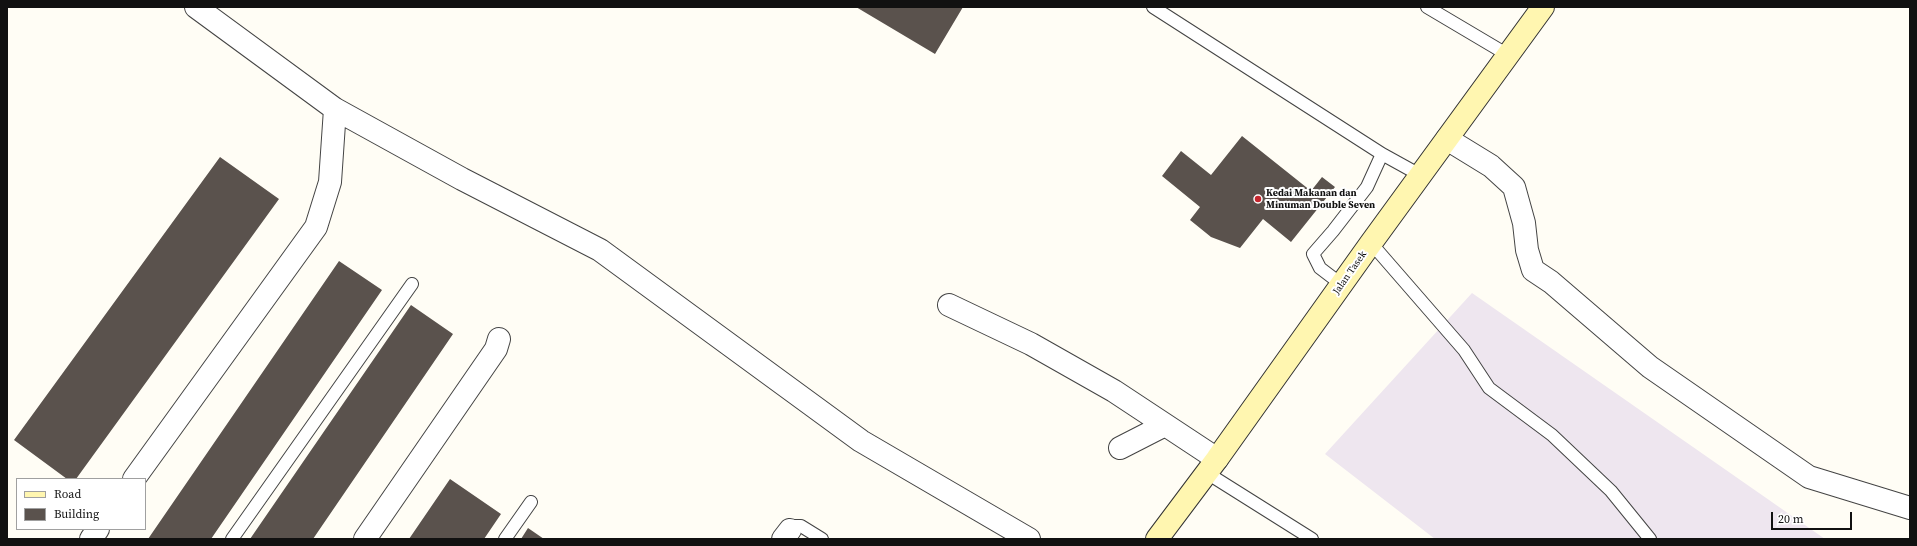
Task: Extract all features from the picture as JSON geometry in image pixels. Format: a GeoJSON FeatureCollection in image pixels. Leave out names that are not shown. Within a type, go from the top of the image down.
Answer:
{"type":"FeatureCollection","features":[{"type":"Feature","properties":{"kind":"main road","name":"Jalan Tasek"},"geometry":{"type":"LineString","coordinates":[[1157,539],[1212,466],[1370,243],[1543,7]]}},
{"type":"Feature","properties":{"kind":"street"},"geometry":{"type":"LineString","coordinates":[[196,7],[335,109],[462,179],[600,250],[861,441],[1029,539]]}},
{"type":"Feature","properties":{"kind":"street"},"geometry":{"type":"LineString","coordinates":[[135,478],[316,226],[330,182],[335,109]]}},
{"type":"Feature","properties":{"kind":"street"},"geometry":{"type":"LineString","coordinates":[[1447,139],[1491,166],[1514,187],[1524,223],[1527,250],[1533,270],[1551,282],[1650,367],[1809,477],[1910,508]]}},
{"type":"Feature","properties":{"kind":"street"},"geometry":{"type":"LineString","coordinates":[[949,305],[1031,344],[1114,391],[1165,425],[1212,466]]}},
{"type":"Feature","properties":{"kind":"street"},"geometry":{"type":"LineString","coordinates":[[365,539],[496,349],[499,339]]}},
{"type":"Feature","properties":{"kind":"street"},"geometry":{"type":"LineString","coordinates":[[1120,448],[1165,425]]}},
{"type":"Feature","properties":{"kind":"street"},"geometry":{"type":"LineString","coordinates":[[91,539],[97,530]]}},
{"type":"Feature","properties":{"kind":"lane"},"geometry":{"type":"LineString","coordinates":[[1153,7],[1382,154],[1420,175]]}},
{"type":"Feature","properties":{"kind":"lane"},"geometry":{"type":"LineString","coordinates":[[1427,7],[1508,55]]}},
{"type":"Feature","properties":{"kind":"lane"},"geometry":{"type":"LineString","coordinates":[[1341,284],[1320,268],[1313,254],[1334,231],[1367,187],[1382,154]]}},
{"type":"Feature","properties":{"kind":"lane"},"geometry":{"type":"LineString","coordinates":[[1370,243],[1464,350],[1489,388],[1552,434],[1611,491],[1650,539]]}},
{"type":"Feature","properties":{"kind":"lane"},"geometry":{"type":"LineString","coordinates":[[232,539],[412,284]]}},
{"type":"Feature","properties":{"kind":"lane"},"geometry":{"type":"LineString","coordinates":[[1212,466],[1312,539]]}},
{"type":"Feature","properties":{"kind":"lane"},"geometry":{"type":"LineString","coordinates":[[505,539],[531,502]]}},
{"type":"Feature","properties":{"kind":"lane"},"geometry":{"type":"LineString","coordinates":[[786,534],[795,526],[801,526],[822,539]]}},
{"type":"Feature","properties":{"kind":"shaded area"},"geometry":{"type":"Polygon","coordinates":[[[1472,293],[1825,539],[1435,539],[1325,454],[1472,293]]]}},
{"type":"Feature","properties":{"kind":"building"},"geometry":{"type":"Polygon","coordinates":[[[856,7],[963,7],[935,54],[856,7]]]}},
{"type":"Feature","properties":{"kind":"building","name":"Kedai Makanan dan Minuman Double Seven"},"geometry":{"type":"Polygon","coordinates":[[[1242,136],[1311,191],[1322,177],[1335,187],[1291,242],[1263,219],[1240,248],[1211,237],[1190,220],[1200,207],[1162,176],[1181,151],[1211,175],[1242,136]]]}},
{"type":"Feature","properties":{"kind":"building"},"geometry":{"type":"Polygon","coordinates":[[[220,157],[279,199],[77,478],[66,478],[14,440],[220,157]]]}},
{"type":"Feature","properties":{"kind":"building"},"geometry":{"type":"Polygon","coordinates":[[[339,261],[382,290],[211,539],[148,539],[339,261]]]}},
{"type":"Feature","properties":{"kind":"building"},"geometry":{"type":"Polygon","coordinates":[[[411,305],[453,334],[313,539],[250,539],[411,305]]]}},
{"type":"Feature","properties":{"kind":"building"},"geometry":{"type":"Polygon","coordinates":[[[450,479],[501,514],[484,539],[409,539],[450,479]]]}},
{"type":"Feature","properties":{"kind":"building"},"geometry":{"type":"Polygon","coordinates":[[[528,528],[544,539],[521,539],[528,528]]]}},
{"type":"Feature","properties":{"kind":"place","name":"Kedai Makanan dan Minuman Double Seven"},"geometry":{"type":"Point","coordinates":[1258,199]}}]}
